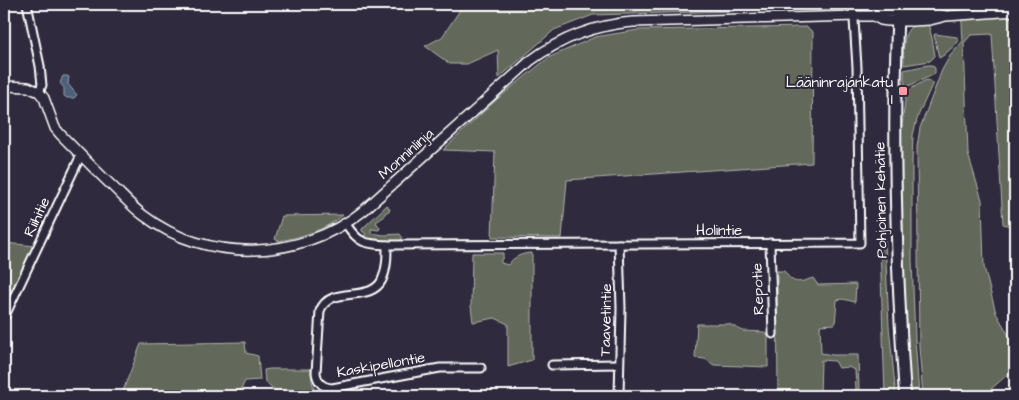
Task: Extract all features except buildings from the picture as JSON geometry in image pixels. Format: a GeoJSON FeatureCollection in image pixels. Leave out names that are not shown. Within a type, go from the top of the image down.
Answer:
{"type":"FeatureCollection","features":[{"type":"Feature","properties":{"kind":"main road","name":"Pohjoinen kehätie"},"geometry":{"type":"LineString","coordinates":[[897,12],[896,216],[905,396]]}},
{"type":"Feature","properties":{"kind":"street"},"geometry":{"type":"LineString","coordinates":[[4,86],[28,87],[39,92],[42,85],[28,4]]}},
{"type":"Feature","properties":{"kind":"street","name":"Holintie"},"geometry":{"type":"LineString","coordinates":[[346,224],[352,234],[361,240],[372,244],[387,245],[860,243],[857,67],[853,4]]}},
{"type":"Feature","properties":{"kind":"street","name":"Monninlinja"},"geometry":{"type":"LineString","coordinates":[[39,92],[44,98],[55,128],[126,200],[144,215],[169,231],[207,246],[232,250],[272,250],[305,242],[327,234],[346,224],[363,211],[530,61],[551,47],[575,35],[602,26],[632,22],[874,16],[882,12],[929,13],[945,16],[1015,11]]}},
{"type":"Feature","properties":{"kind":"street","name":"Riihitie"},"geometry":{"type":"LineString","coordinates":[[4,318],[82,155]]}},
{"type":"Feature","properties":{"kind":"street","name":"Taavetintie"},"geometry":{"type":"LineString","coordinates":[[619,244],[621,308],[619,396]]}},
{"type":"Feature","properties":{"kind":"street","name":"Repotie"},"geometry":{"type":"LineString","coordinates":[[770,244],[773,334]]}},
{"type":"Feature","properties":{"kind":"street","name":"Kaskipellontie"},"geometry":{"type":"LineString","coordinates":[[387,245],[385,272],[379,285],[368,291],[333,297],[322,305],[320,310],[316,373],[318,380],[322,385],[332,388],[440,368],[481,368]]}},
{"type":"Feature","properties":{"kind":"street"},"geometry":{"type":"LineString","coordinates":[[552,366],[619,364]]}},
{"type":"Feature","properties":{"kind":"green space"},"geometry":{"type":"Polygon","coordinates":[[[464,4],[733,4],[734,11],[593,15],[554,30],[499,78],[498,50],[467,64],[450,64],[425,46],[442,37],[464,4]]]}},
{"type":"Feature","properties":{"kind":"green space"},"geometry":{"type":"Polygon","coordinates":[[[936,4],[1015,4],[1015,227],[1003,224],[992,34],[971,35],[964,43],[968,154],[982,200],[984,267],[996,313],[1015,346],[1015,368],[983,396],[923,396],[919,347],[917,147],[920,128],[942,70],[950,56],[963,41],[961,7],[939,8],[936,4]]]}},
{"type":"Feature","properties":{"kind":"green space"},"geometry":{"type":"Polygon","coordinates":[[[928,24],[935,56],[930,61],[904,65],[904,42],[907,31],[916,25],[928,24]]]}},
{"type":"Feature","properties":{"kind":"green space"},"geometry":{"type":"Polygon","coordinates":[[[806,27],[813,32],[812,163],[567,180],[562,238],[492,237],[495,152],[443,150],[496,100],[548,58],[595,37],[638,30],[806,27]]]}},
{"type":"Feature","properties":{"kind":"green space"},"geometry":{"type":"Polygon","coordinates":[[[935,34],[957,37],[959,41],[939,58],[935,34]]]}},
{"type":"Feature","properties":{"kind":"green space"},"geometry":{"type":"Polygon","coordinates":[[[932,65],[935,68],[933,75],[906,87],[904,70],[932,65]]]}},
{"type":"Feature","properties":{"kind":"green space"},"geometry":{"type":"Polygon","coordinates":[[[928,80],[932,85],[918,116],[913,135],[912,261],[919,396],[909,396],[903,287],[901,135],[906,92],[928,80]]]}},
{"type":"Feature","properties":{"kind":"green space"},"geometry":{"type":"Polygon","coordinates":[[[387,205],[390,210],[376,222],[380,228],[379,230],[371,229],[371,233],[384,235],[400,234],[402,237],[401,242],[369,241],[360,236],[366,234],[362,229],[387,205]]]}},
{"type":"Feature","properties":{"kind":"green space"},"geometry":{"type":"Polygon","coordinates":[[[343,215],[329,225],[313,232],[279,241],[275,239],[282,216],[343,215]]]}},
{"type":"Feature","properties":{"kind":"green space"},"geometry":{"type":"Polygon","coordinates":[[[885,240],[889,326],[896,396],[885,396],[880,245],[885,240]]]}},
{"type":"Feature","properties":{"kind":"green space"},"geometry":{"type":"Polygon","coordinates":[[[4,243],[36,246],[4,313],[4,243]]]}},
{"type":"Feature","properties":{"kind":"green space"},"geometry":{"type":"Polygon","coordinates":[[[472,253],[503,253],[501,263],[508,265],[518,256],[532,253],[532,360],[508,367],[508,324],[495,318],[473,322],[471,306],[472,253]]]}},
{"type":"Feature","properties":{"kind":"green space"},"geometry":{"type":"Polygon","coordinates":[[[777,271],[784,271],[791,279],[797,282],[813,278],[818,285],[856,284],[855,302],[843,299],[837,300],[835,324],[820,325],[821,353],[858,355],[859,391],[856,390],[855,370],[848,367],[839,368],[835,361],[821,360],[820,396],[778,396],[777,271]]]}},
{"type":"Feature","properties":{"kind":"green space"},"geometry":{"type":"Polygon","coordinates":[[[697,324],[729,324],[743,331],[764,332],[768,335],[768,367],[714,365],[705,359],[695,358],[697,324]]]}},
{"type":"Feature","properties":{"kind":"green space"},"geometry":{"type":"Polygon","coordinates":[[[245,342],[246,353],[258,356],[260,380],[245,381],[238,396],[121,396],[141,344],[245,342]]]}},
{"type":"Feature","properties":{"kind":"green space"},"geometry":{"type":"Polygon","coordinates":[[[311,369],[316,396],[283,396],[265,382],[264,370],[311,369]]]}},
{"type":"Feature","properties":{"kind":"water"},"geometry":{"type":"Polygon","coordinates":[[[63,76],[69,77],[68,84],[77,95],[74,98],[64,96],[64,88],[60,83],[63,76]]]}},
{"type":"Feature","properties":{"kind":"place","name":"Lääninrajankatu I"},"geometry":{"type":"Point","coordinates":[903,91]}}]}
